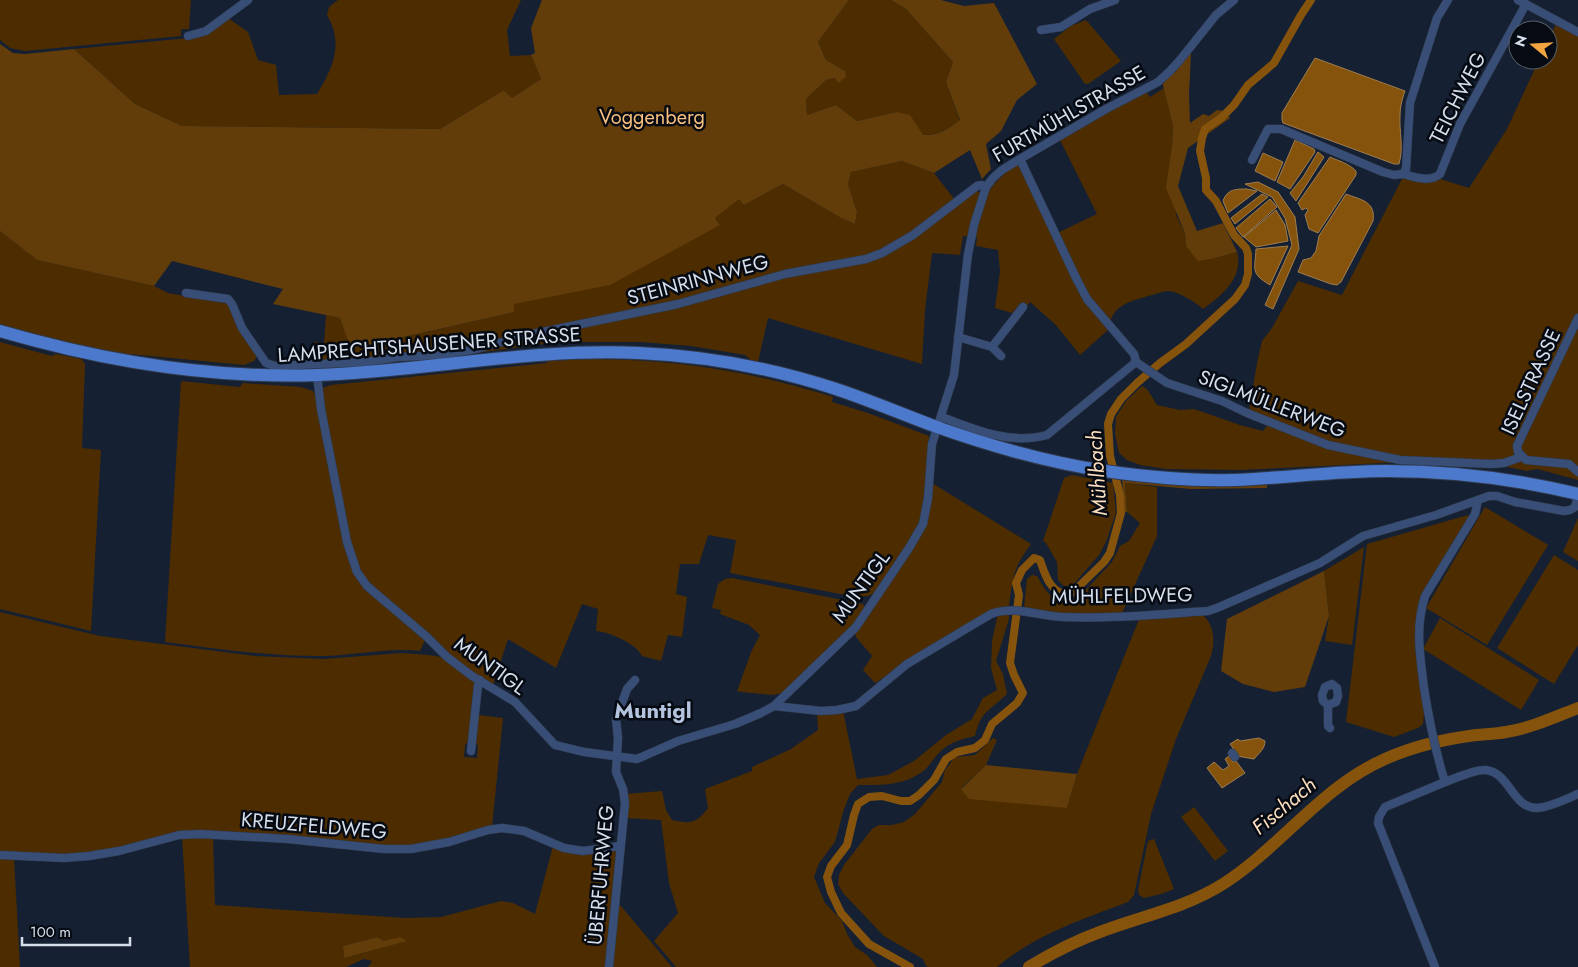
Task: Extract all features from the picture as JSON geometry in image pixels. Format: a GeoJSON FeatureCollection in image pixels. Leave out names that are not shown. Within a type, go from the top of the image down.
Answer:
{"type":"FeatureCollection","features":[{"type":"Feature","properties":{"kind":"main road","name":"LAMPRECHTSHAUSENER STRASSE"},"geometry":{"type":"LineString","coordinates":[[0,331],[80,352],[152,366],[264,375],[317,375],[403,369],[522,355],[590,352],[667,354],[704,358],[774,372],[940,422],[993,446],[1031,456],[1124,474],[1167,478],[1229,480],[1384,471],[1439,473],[1514,481],[1575,494]]}},
{"type":"Feature","properties":{"kind":"street"},"geometry":{"type":"LineString","coordinates":[[188,36],[206,30],[248,0]]}},
{"type":"Feature","properties":{"kind":"street"},"geometry":{"type":"LineString","coordinates":[[1040,30],[1061,27],[1090,9],[1115,0]]}},
{"type":"Feature","properties":{"kind":"street"},"geometry":{"type":"LineString","coordinates":[[1403,174],[1406,169],[1410,103],[1436,18],[1448,0]]}},
{"type":"Feature","properties":{"kind":"street"},"geometry":{"type":"LineString","coordinates":[[1518,0],[1578,32]]}},
{"type":"Feature","properties":{"kind":"street","name":"FURTMÜHLSTRASSE"},"geometry":{"type":"LineString","coordinates":[[940,422],[954,375],[968,254],[974,225],[986,187],[1002,170],[1020,158],[1158,82],[1170,72],[1227,2]]}},
{"type":"Feature","properties":{"kind":"street","name":"TEICHWEG"},"geometry":{"type":"LineString","coordinates":[[1252,160],[1268,129],[1281,129],[1383,172],[1394,175],[1403,174],[1429,179],[1434,178],[1440,174],[1463,119],[1526,4]]}},
{"type":"Feature","properties":{"kind":"street","name":"SIGLMÜLLERWEG"},"geometry":{"type":"LineString","coordinates":[[1020,158],[1084,292],[1134,354],[1136,362],[1166,383],[1222,401],[1306,437],[1347,449],[1400,460],[1461,463],[1504,463],[1521,457]]}},
{"type":"Feature","properties":{"kind":"street","name":"STEINRINNWEG"},"geometry":{"type":"LineString","coordinates":[[186,293],[228,299],[242,328],[266,363],[275,366],[347,364],[398,357],[441,355],[476,350],[528,335],[678,304],[785,274],[866,259],[882,253],[914,235],[977,186],[982,185],[986,187]]}},
{"type":"Feature","properties":{"kind":"street"},"geometry":{"type":"LineString","coordinates":[[992,347],[1022,307]]}},
{"type":"Feature","properties":{"kind":"street","name":"ISELSTRASSE"},"geometry":{"type":"LineString","coordinates":[[1578,318],[1517,446],[1521,457],[1526,460],[1555,461],[1570,464],[1578,472]]}},
{"type":"Feature","properties":{"kind":"street"},"geometry":{"type":"LineString","coordinates":[[958,337],[992,347],[1001,356]]}},
{"type":"Feature","properties":{"kind":"street"},"geometry":{"type":"LineString","coordinates":[[940,422],[1005,437],[1035,438],[1047,435],[1136,362]]}},
{"type":"Feature","properties":{"kind":"street","name":"MUNTIGL"},"geometry":{"type":"LineString","coordinates":[[317,375],[320,409],[346,542],[357,572],[367,586],[427,637],[447,657],[515,702],[555,745],[584,752],[637,759],[678,741],[735,724],[774,706],[856,627],[923,524],[928,498],[932,444],[940,422]]}},
{"type":"Feature","properties":{"kind":"street"},"geometry":{"type":"LineString","coordinates":[[1445,782],[1429,725],[1418,648],[1420,609],[1425,596],[1475,514],[1478,500],[1489,496],[1498,496],[1515,502],[1564,511],[1575,507],[1575,494]]}},
{"type":"Feature","properties":{"kind":"street","name":"MÜHLFELDWEG"},"geometry":{"type":"LineString","coordinates":[[774,706],[821,711],[856,706],[907,664],[991,614],[1010,609],[1063,617],[1116,617],[1208,611],[1320,563],[1363,536],[1436,515],[1478,500]]}},
{"type":"Feature","properties":{"kind":"street"},"geometry":{"type":"LineString","coordinates":[[471,751],[480,680]]}},
{"type":"Feature","properties":{"kind":"street","name":"ÜBERFUHRWEG"},"geometry":{"type":"LineString","coordinates":[[609,967],[625,803],[623,789],[616,772],[618,738],[616,719],[627,689],[635,680]]}},
{"type":"Feature","properties":{"kind":"street"},"geometry":{"type":"LineString","coordinates":[[1328,705],[1333,704],[1337,699],[1336,681],[1327,685],[1322,692],[1323,700],[1328,705],[1328,726],[1330,728]]}},
{"type":"Feature","properties":{"kind":"street"},"geometry":{"type":"LineString","coordinates":[[1435,967],[1378,823],[1385,807],[1445,782],[1480,770],[1487,770],[1499,776],[1524,804],[1537,808],[1578,794]]}},
{"type":"Feature","properties":{"kind":"street","name":"KREUZFELDWEG"},"geometry":{"type":"LineString","coordinates":[[0,855],[64,858],[89,856],[119,851],[179,835],[200,834],[288,839],[384,849],[411,849],[502,828],[524,830],[564,848],[583,852],[620,846]]}},
{"type":"Feature","properties":{"kind":"shaded area"},"geometry":{"type":"Polygon","coordinates":[[[0,0],[191,0],[189,29],[181,29],[181,36],[25,51],[10,48],[0,40],[0,0]]]}},
{"type":"Feature","properties":{"kind":"shaded area"},"geometry":{"type":"Polygon","coordinates":[[[338,0],[521,0],[507,30],[510,56],[531,55],[541,79],[512,98],[504,90],[440,129],[182,126],[135,104],[74,49],[189,38],[228,18],[248,32],[258,60],[276,65],[279,95],[317,94],[332,65],[336,46],[335,36],[327,15],[329,7],[338,0]]]}},
{"type":"Feature","properties":{"kind":"shaded area"},"geometry":{"type":"Polygon","coordinates":[[[849,0],[891,0],[906,9],[953,62],[946,82],[960,121],[943,131],[923,135],[897,112],[857,121],[836,105],[807,115],[806,99],[826,80],[835,78],[845,71],[826,60],[818,42],[849,0]]]}},
{"type":"Feature","properties":{"kind":"shaded area"},"geometry":{"type":"Polygon","coordinates":[[[1086,20],[1121,61],[1088,84],[1085,84],[1054,39],[1071,26],[1086,20]]]}},
{"type":"Feature","properties":{"kind":"shaded area"},"geometry":{"type":"Polygon","coordinates":[[[1558,25],[1578,36],[1578,480],[1537,469],[1527,471],[1488,463],[1426,461],[1241,470],[1167,469],[1140,465],[1127,460],[1119,453],[1115,434],[1116,417],[1126,401],[1142,386],[1147,389],[1157,405],[1180,410],[1194,409],[1263,431],[1271,420],[1249,410],[1258,358],[1262,341],[1272,328],[1298,281],[1342,295],[1402,179],[1436,181],[1440,179],[1469,188],[1507,129],[1534,70],[1558,70],[1558,25]]]}},
{"type":"Feature","properties":{"kind":"shaded area"},"geometry":{"type":"Polygon","coordinates":[[[1315,58],[1405,91],[1400,112],[1401,152],[1399,164],[1394,164],[1283,123],[1282,113],[1315,58]]]}},
{"type":"Feature","properties":{"kind":"shaded area"},"geometry":{"type":"Polygon","coordinates":[[[1164,88],[1173,126],[1172,146],[1176,215],[1185,233],[1186,246],[1215,258],[1237,252],[1237,270],[1224,292],[1203,309],[1186,297],[1168,291],[1137,299],[1124,305],[1114,314],[1109,329],[1080,355],[1056,325],[1030,302],[1027,306],[1021,303],[1012,313],[995,308],[1000,271],[998,250],[976,246],[977,237],[963,236],[960,255],[932,253],[925,310],[922,364],[768,318],[758,362],[751,360],[745,355],[691,346],[640,342],[559,342],[446,357],[389,361],[368,366],[313,363],[314,342],[324,343],[326,315],[340,318],[352,349],[514,312],[513,304],[720,225],[715,218],[739,198],[744,205],[783,184],[841,218],[855,224],[857,212],[848,184],[851,172],[902,161],[934,173],[958,204],[976,190],[985,197],[996,182],[1018,162],[1053,235],[1097,214],[1059,138],[1146,92],[1150,97],[1164,88]]]}},
{"type":"Feature","properties":{"kind":"shaded area"},"geometry":{"type":"Polygon","coordinates":[[[1295,140],[1314,149],[1315,152],[1290,189],[1277,182],[1295,140]]]}},
{"type":"Feature","properties":{"kind":"shaded area"},"geometry":{"type":"Polygon","coordinates":[[[1318,152],[1324,157],[1296,201],[1290,193],[1303,177],[1318,152]]]}},
{"type":"Feature","properties":{"kind":"shaded area"},"geometry":{"type":"Polygon","coordinates":[[[1263,153],[1283,162],[1275,181],[1255,171],[1263,153]]]}},
{"type":"Feature","properties":{"kind":"shaded area"},"geometry":{"type":"Polygon","coordinates":[[[1330,157],[1350,166],[1356,171],[1356,175],[1318,233],[1309,229],[1305,215],[1308,210],[1306,208],[1302,210],[1298,203],[1330,157]]]}},
{"type":"Feature","properties":{"kind":"shaded area"},"geometry":{"type":"Polygon","coordinates":[[[1258,182],[1278,192],[1295,217],[1299,249],[1273,309],[1265,305],[1292,245],[1285,218],[1272,197],[1245,184],[1258,182]]]}},
{"type":"Feature","properties":{"kind":"shaded area"},"geometry":{"type":"Polygon","coordinates":[[[1247,189],[1257,191],[1228,213],[1223,201],[1227,194],[1236,190],[1247,189]]]}},
{"type":"Feature","properties":{"kind":"shaded area"},"geometry":{"type":"Polygon","coordinates":[[[1262,194],[1268,197],[1235,224],[1231,218],[1262,194]]]}},
{"type":"Feature","properties":{"kind":"shaded area"},"geometry":{"type":"Polygon","coordinates":[[[1346,194],[1370,205],[1373,221],[1341,282],[1337,285],[1331,284],[1298,272],[1303,260],[1311,258],[1316,251],[1319,236],[1346,194]]]}},
{"type":"Feature","properties":{"kind":"shaded area"},"geometry":{"type":"Polygon","coordinates":[[[1270,199],[1277,207],[1243,237],[1236,228],[1270,199]]]}},
{"type":"Feature","properties":{"kind":"shaded area"},"geometry":{"type":"Polygon","coordinates":[[[1276,210],[1285,225],[1288,241],[1256,247],[1244,237],[1276,210]]]}},
{"type":"Feature","properties":{"kind":"shaded area"},"geometry":{"type":"Polygon","coordinates":[[[0,231],[37,260],[154,286],[168,293],[229,304],[237,327],[255,350],[256,358],[254,361],[244,365],[130,354],[129,357],[0,327],[0,231]]]}},
{"type":"Feature","properties":{"kind":"shaded area"},"geometry":{"type":"Polygon","coordinates":[[[1288,246],[1270,285],[1259,277],[1255,270],[1256,249],[1288,246]]]}},
{"type":"Feature","properties":{"kind":"shaded area"},"geometry":{"type":"Polygon","coordinates":[[[0,342],[52,356],[56,354],[81,359],[85,364],[82,448],[101,450],[91,631],[0,609],[0,342]]]}},
{"type":"Feature","properties":{"kind":"shaded area"},"geometry":{"type":"Polygon","coordinates":[[[593,359],[685,365],[773,380],[833,397],[832,402],[868,413],[929,436],[925,500],[922,515],[911,539],[877,592],[868,596],[856,597],[730,573],[736,540],[708,535],[699,564],[680,564],[676,594],[687,597],[682,637],[668,635],[661,661],[642,656],[639,651],[622,639],[596,631],[598,609],[582,604],[556,668],[508,639],[493,685],[454,660],[370,586],[351,556],[320,389],[331,385],[547,363],[547,361],[593,359]]]}},
{"type":"Feature","properties":{"kind":"shaded area"},"geometry":{"type":"Polygon","coordinates":[[[181,381],[240,387],[243,383],[301,387],[313,391],[317,399],[355,572],[426,638],[420,651],[395,650],[333,656],[301,656],[243,652],[165,642],[181,381]]]}},
{"type":"Feature","properties":{"kind":"shaded area"},"geometry":{"type":"Polygon","coordinates":[[[1072,475],[1113,483],[1116,513],[1106,542],[1099,555],[1072,586],[1064,586],[1058,580],[1057,562],[1043,541],[1064,478],[1072,475]]]}},
{"type":"Feature","properties":{"kind":"shaded area"},"geometry":{"type":"Polygon","coordinates":[[[932,483],[1031,544],[1015,573],[1009,606],[990,612],[875,683],[863,670],[872,656],[856,637],[855,633],[916,542],[932,483]]]}},
{"type":"Feature","properties":{"kind":"shaded area"},"geometry":{"type":"Polygon","coordinates":[[[1125,483],[1157,487],[1157,536],[1122,613],[1056,613],[1024,608],[1027,579],[1032,575],[1037,576],[1048,593],[1056,599],[1076,600],[1112,562],[1120,546],[1129,541],[1140,523],[1127,512],[1125,483]]]}},
{"type":"Feature","properties":{"kind":"shaded area"},"geometry":{"type":"Polygon","coordinates":[[[1485,507],[1548,545],[1487,645],[1426,608],[1485,507]]]}},
{"type":"Feature","properties":{"kind":"shaded area"},"geometry":{"type":"Polygon","coordinates":[[[1468,515],[1469,517],[1424,591],[1418,606],[1415,648],[1424,714],[1423,724],[1418,728],[1394,737],[1346,722],[1367,544],[1468,515]]]}},
{"type":"Feature","properties":{"kind":"shaded area"},"geometry":{"type":"Polygon","coordinates":[[[1578,518],[1578,561],[1563,552],[1578,518]]]}},
{"type":"Feature","properties":{"kind":"shaded area"},"geometry":{"type":"Polygon","coordinates":[[[1364,547],[1352,645],[1325,641],[1329,616],[1324,571],[1364,547]]]}},
{"type":"Feature","properties":{"kind":"shaded area"},"geometry":{"type":"Polygon","coordinates":[[[1554,555],[1578,570],[1578,645],[1554,684],[1497,648],[1554,555]]]}},
{"type":"Feature","properties":{"kind":"shaded area"},"geometry":{"type":"Polygon","coordinates":[[[732,578],[863,604],[865,608],[853,626],[782,693],[773,695],[737,691],[752,650],[760,635],[749,625],[720,614],[721,610],[712,608],[718,584],[725,579],[732,578]]]}},
{"type":"Feature","properties":{"kind":"shaded area"},"geometry":{"type":"Polygon","coordinates":[[[1008,611],[1009,619],[996,661],[1003,674],[1007,694],[983,716],[975,736],[959,740],[945,747],[915,777],[891,784],[858,785],[850,794],[835,842],[819,863],[814,877],[825,903],[842,921],[855,947],[867,955],[877,967],[676,967],[654,941],[678,913],[669,883],[661,820],[626,818],[625,794],[662,791],[666,810],[672,820],[692,822],[700,817],[708,808],[705,789],[752,771],[752,767],[791,749],[818,730],[817,713],[843,711],[857,779],[888,775],[914,761],[946,735],[972,719],[983,698],[997,690],[991,668],[992,641],[998,614],[1008,611]]]}},
{"type":"Feature","properties":{"kind":"shaded area"},"geometry":{"type":"Polygon","coordinates":[[[0,612],[100,636],[255,656],[324,659],[401,653],[441,657],[472,678],[475,684],[469,740],[465,745],[464,757],[477,758],[478,746],[475,741],[478,715],[503,718],[492,827],[427,845],[384,846],[200,832],[118,848],[64,856],[0,853],[0,612]]]}},
{"type":"Feature","properties":{"kind":"shaded area"},"geometry":{"type":"Polygon","coordinates":[[[1203,615],[1210,624],[1213,634],[1211,656],[1176,739],[1151,814],[1134,895],[1128,902],[1043,937],[1027,945],[997,967],[929,967],[926,966],[923,959],[884,936],[843,893],[838,884],[839,875],[844,865],[872,829],[879,825],[892,825],[904,822],[915,814],[942,782],[945,770],[955,757],[975,755],[993,738],[997,740],[986,765],[961,788],[1067,808],[1077,774],[1140,617],[1203,615]]]}},
{"type":"Feature","properties":{"kind":"shaded area"},"geometry":{"type":"Polygon","coordinates":[[[1440,618],[1539,680],[1521,710],[1423,649],[1440,618]]]}},
{"type":"Feature","properties":{"kind":"shaded area"},"geometry":{"type":"Polygon","coordinates":[[[1259,738],[1265,741],[1265,744],[1254,759],[1237,756],[1232,760],[1233,762],[1236,761],[1245,773],[1222,788],[1207,768],[1214,762],[1223,770],[1229,766],[1225,759],[1235,751],[1230,744],[1238,739],[1240,741],[1259,738]]]}},
{"type":"Feature","properties":{"kind":"shaded area"},"geometry":{"type":"Polygon","coordinates":[[[1194,807],[1228,851],[1215,861],[1181,817],[1194,807]]]}},
{"type":"Feature","properties":{"kind":"shaded area"},"geometry":{"type":"Polygon","coordinates":[[[182,836],[213,836],[215,905],[405,918],[441,917],[501,901],[513,903],[535,914],[553,846],[614,849],[617,851],[607,967],[368,967],[372,961],[364,959],[346,967],[190,967],[182,836]],[[377,937],[343,946],[344,958],[406,941],[384,941],[377,937]]]}},
{"type":"Feature","properties":{"kind":"shaded area"},"geometry":{"type":"Polygon","coordinates":[[[1154,839],[1174,889],[1144,898],[1139,895],[1138,890],[1148,841],[1154,839]]]}},
{"type":"Feature","properties":{"kind":"shaded area"},"geometry":{"type":"Polygon","coordinates":[[[0,856],[14,858],[20,967],[0,967],[0,856]]]}},
{"type":"Feature","properties":{"kind":"shaded area"},"geometry":{"type":"Polygon","coordinates":[[[620,905],[672,967],[611,967],[616,910],[620,905]]]}},
{"type":"Feature","properties":{"kind":"green space","name":"Voggenberg"},"geometry":{"type":"Polygon","coordinates":[[[542,0],[849,0],[818,42],[826,60],[845,71],[846,77],[838,83],[835,78],[826,80],[806,99],[807,115],[836,105],[857,121],[897,112],[910,115],[923,135],[943,131],[960,120],[946,82],[953,62],[906,9],[891,0],[941,0],[964,6],[994,3],[1037,84],[1017,100],[1001,131],[986,144],[991,169],[982,179],[970,150],[934,173],[902,161],[851,172],[848,184],[857,212],[855,224],[841,218],[783,184],[744,205],[739,199],[715,218],[720,225],[610,285],[514,304],[514,312],[351,349],[340,318],[273,304],[283,289],[172,261],[154,286],[37,260],[0,231],[0,44],[13,53],[25,54],[74,49],[135,104],[182,126],[440,129],[504,90],[512,98],[541,79],[531,55],[535,53],[531,28],[542,0]]]}},
{"type":"Feature","properties":{"kind":"green space"},"geometry":{"type":"Polygon","coordinates":[[[1191,53],[1190,123],[1203,114],[1209,116],[1217,110],[1224,111],[1230,118],[1188,148],[1178,186],[1197,231],[1223,223],[1237,252],[1198,261],[1186,246],[1185,233],[1166,188],[1173,126],[1162,81],[1175,72],[1191,53]]]}},
{"type":"Feature","properties":{"kind":"green space"},"geometry":{"type":"Polygon","coordinates":[[[1122,480],[1191,486],[1267,485],[1267,488],[1191,489],[1125,483],[1127,512],[1125,512],[1122,480]]]}},
{"type":"Feature","properties":{"kind":"green space"},"geometry":{"type":"Polygon","coordinates":[[[1324,571],[1329,616],[1305,687],[1274,692],[1243,684],[1221,671],[1227,619],[1324,571]]]}},
{"type":"Feature","properties":{"kind":"green space"},"geometry":{"type":"Polygon","coordinates":[[[986,765],[1077,774],[1067,808],[969,799],[961,789],[986,765]]]}},
{"type":"Feature","properties":{"kind":"green space"},"geometry":{"type":"Polygon","coordinates":[[[377,937],[384,941],[400,937],[407,941],[344,958],[343,946],[377,937]]]}},
{"type":"Feature","properties":{"kind":"waterway","name":"Mühlbach"},"geometry":{"type":"LineString","coordinates":[[910,967],[869,944],[841,913],[831,892],[827,877],[831,866],[847,845],[858,804],[869,797],[882,796],[901,801],[910,801],[934,780],[946,759],[957,752],[975,748],[985,740],[992,724],[1017,703],[1023,693],[1010,663],[1019,595],[1016,583],[1022,570],[1034,558],[1040,560],[1047,578],[1054,588],[1058,592],[1071,594],[1104,562],[1110,553],[1121,513],[1120,495],[1110,456],[1108,424],[1111,414],[1121,399],[1137,383],[1186,344],[1235,299],[1245,285],[1248,274],[1248,254],[1246,248],[1234,235],[1216,201],[1206,190],[1206,178],[1200,151],[1205,129],[1221,118],[1234,105],[1248,85],[1274,63],[1311,0]]}},
{"type":"Feature","properties":{"kind":"waterway","name":"Fischach"},"geometry":{"type":"LineString","coordinates":[[1029,967],[1082,939],[1178,906],[1223,884],[1264,853],[1341,785],[1385,759],[1407,750],[1441,741],[1525,728],[1578,708]]}},
{"type":"Feature","properties":{"kind":"district","name":"Muntigl"},"geometry":{"type":"Point","coordinates":[653,710]}}]}
